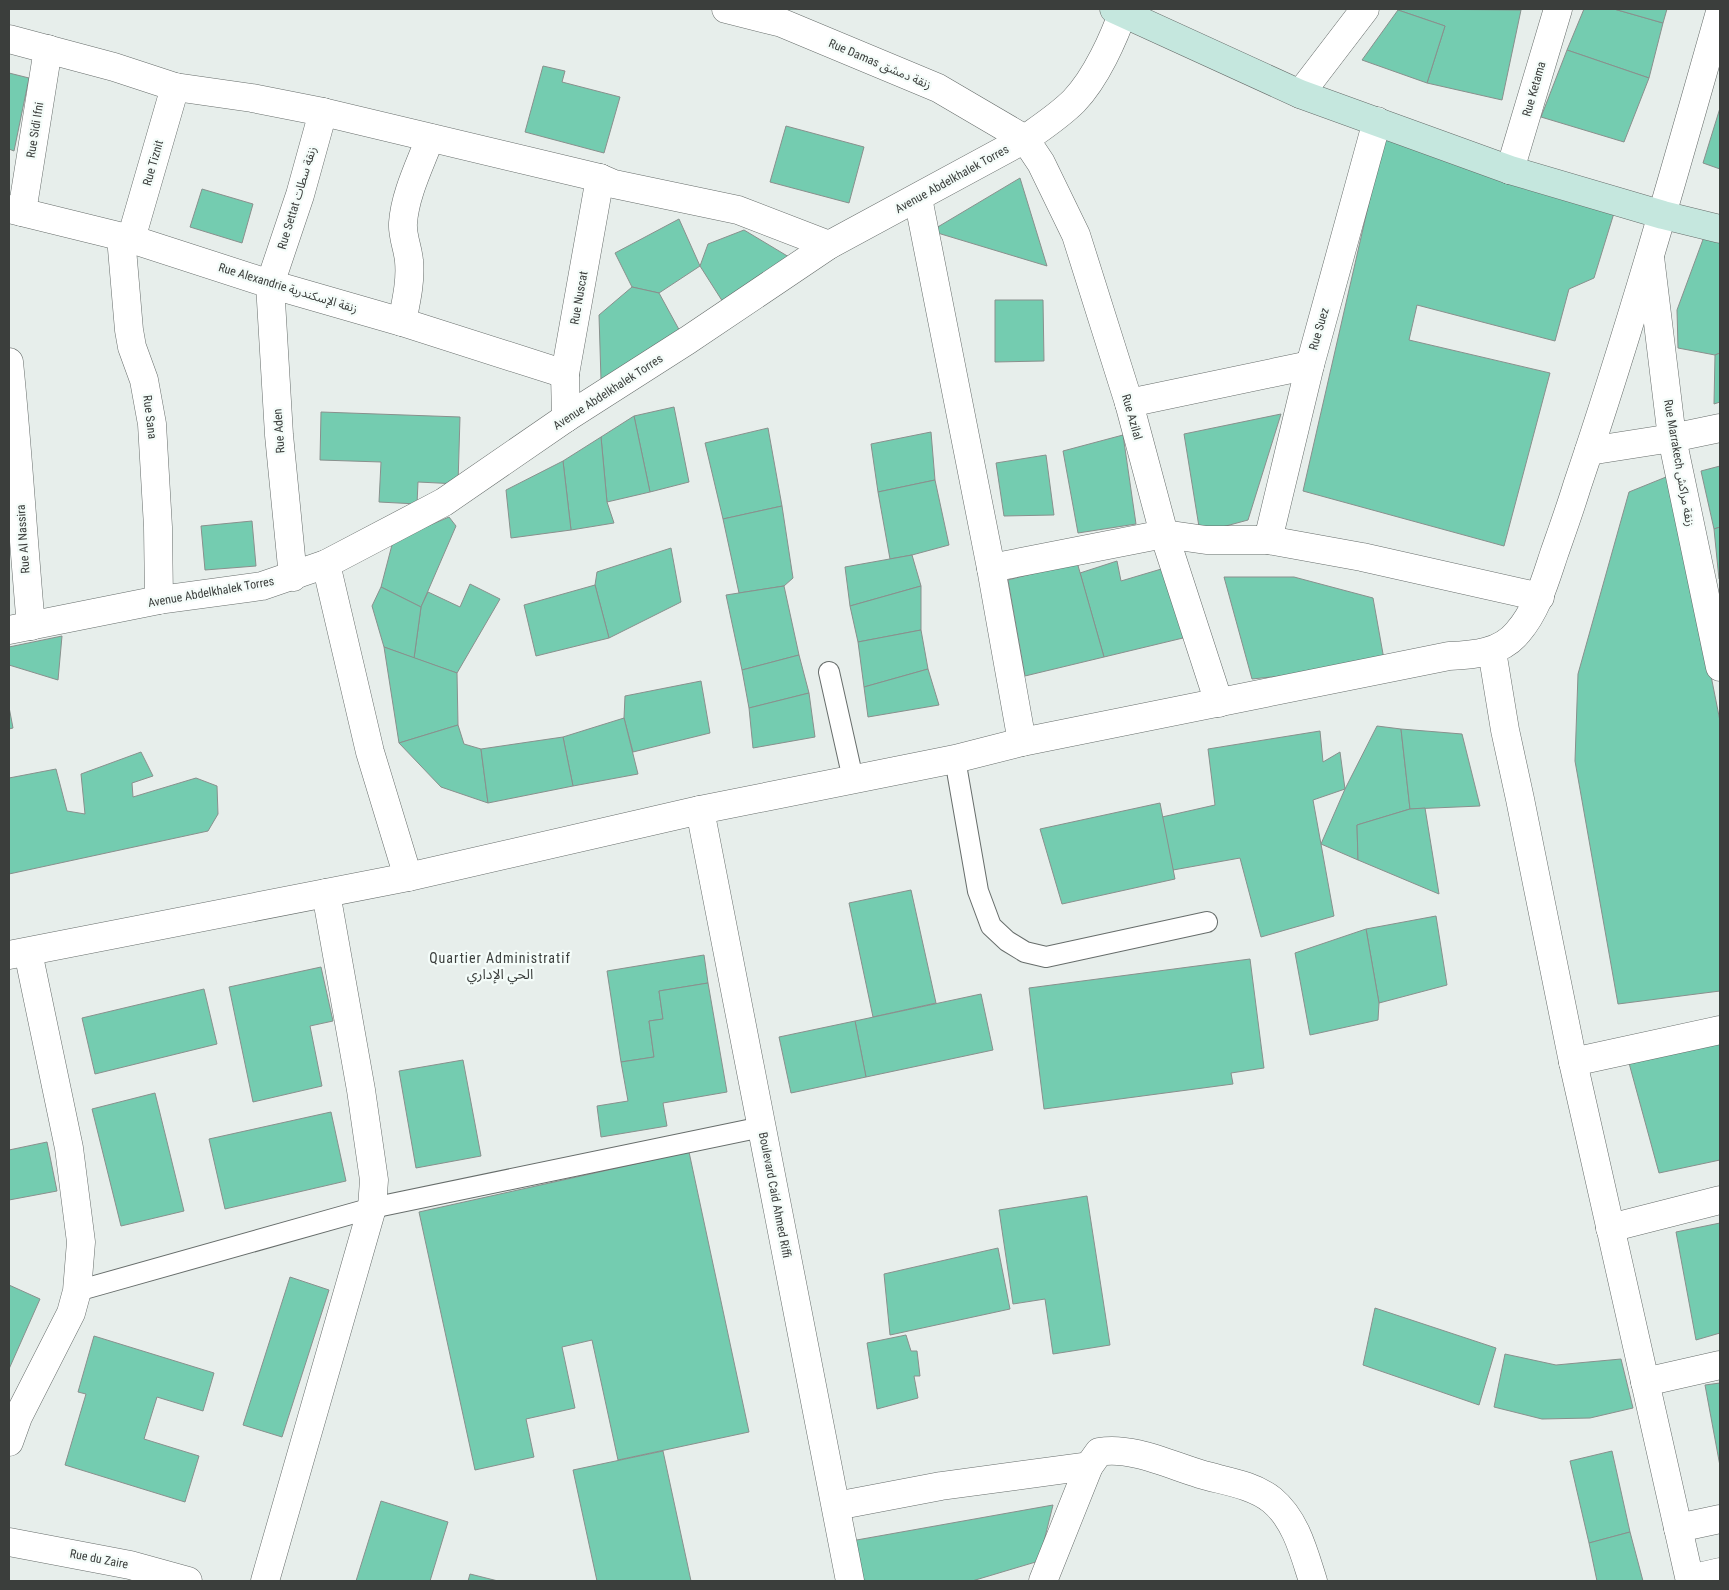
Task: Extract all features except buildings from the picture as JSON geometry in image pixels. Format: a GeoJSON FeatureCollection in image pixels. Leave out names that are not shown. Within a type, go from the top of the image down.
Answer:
{"type":"FeatureCollection","features":[{"type":"Feature","properties":{"kind":"main road"},"geometry":{"type":"LineString","coordinates":[[1120,10],[1300,94],[1510,170],[1663,215],[1720,229]]}},
{"type":"Feature","properties":{"kind":"street","name":"Rue Damas زنقة دمشق"},"geometry":{"type":"LineString","coordinates":[[726,9],[784,16],[938,88],[1024,139]]}},
{"type":"Feature","properties":{"kind":"street"},"geometry":{"type":"LineString","coordinates":[[1300,94],[1365,9]]}},
{"type":"Feature","properties":{"kind":"street","name":"Rue Ketama"},"geometry":{"type":"LineString","coordinates":[[1510,170],[1558,9]]}},
{"type":"Feature","properties":{"kind":"street","name":"Avenue Abdelkhalek Torres"},"geometry":{"type":"LineString","coordinates":[[20,628],[159,600],[262,586],[293,577],[326,564],[444,502],[566,418],[688,340],[829,244],[918,198],[1024,139],[1050,122],[1075,100],[1102,59],[1120,10]]}},
{"type":"Feature","properties":{"kind":"street"},"geometry":{"type":"LineString","coordinates":[[9,1442],[18,1417],[71,1313],[77,1291],[81,1242],[70,1148],[18,954],[408,877],[700,810],[955,759],[1022,742],[1449,656],[1492,651],[1508,642],[1519,632],[1540,597],[1589,451],[1663,215],[1720,12]]}},
{"type":"Feature","properties":{"kind":"street"},"geometry":{"type":"LineString","coordinates":[[9,39],[114,67],[175,87],[252,98],[323,112],[600,178],[614,184],[738,210],[829,244]]}},
{"type":"Feature","properties":{"kind":"street","name":"Rue Sidi Ifni"},"geometry":{"type":"LineString","coordinates":[[15,210],[48,49]]}},
{"type":"Feature","properties":{"kind":"street","name":"Rue Tiznit"},"geometry":{"type":"LineString","coordinates":[[126,238],[175,87]]}},
{"type":"Feature","properties":{"kind":"street","name":"Rue Settat زنقة سطات"},"geometry":{"type":"LineString","coordinates":[[270,284],[300,196],[323,112]]}},
{"type":"Feature","properties":{"kind":"street","name":"Rue Suez"},"geometry":{"type":"LineString","coordinates":[[1268,540],[1310,365],[1377,121]]}},
{"type":"Feature","properties":{"kind":"street"},"geometry":{"type":"LineString","coordinates":[[402,322],[408,285],[409,262],[403,235],[403,222],[408,198],[430,138]]}},
{"type":"Feature","properties":{"kind":"street","name":"Rue Azilal"},"geometry":{"type":"LineString","coordinates":[[1024,139],[1041,163],[1076,235],[1129,403],[1164,534],[1219,703]]}},
{"type":"Feature","properties":{"kind":"street","name":"Rue Nuscat"},"geometry":{"type":"LineString","coordinates":[[566,418],[565,374],[600,178]]}},
{"type":"Feature","properties":{"kind":"street"},"geometry":{"type":"LineString","coordinates":[[918,198],[991,568],[1022,742]]}},
{"type":"Feature","properties":{"kind":"street","name":"Rue Alexandrie زنقة الإسكندرية"},"geometry":{"type":"LineString","coordinates":[[15,210],[126,238],[565,374]]}},
{"type":"Feature","properties":{"kind":"street","name":"Rue Sana"},"geometry":{"type":"LineString","coordinates":[[126,238],[129,330],[132,347],[144,380],[152,424],[158,527],[159,600]]}},
{"type":"Feature","properties":{"kind":"street","name":"Rue Marrakech زنقة مراكش"},"geometry":{"type":"LineString","coordinates":[[1650,257],[1672,438],[1716,629],[1720,667]]}},
{"type":"Feature","properties":{"kind":"street","name":"Rue Aden"},"geometry":{"type":"LineString","coordinates":[[270,284],[279,435],[293,577]]}},
{"type":"Feature","properties":{"kind":"street","name":"Rue Al Nassira"},"geometry":{"type":"LineString","coordinates":[[9,362],[24,546],[20,628]]}},
{"type":"Feature","properties":{"kind":"street"},"geometry":{"type":"LineString","coordinates":[[1129,403],[1310,365]]}},
{"type":"Feature","properties":{"kind":"street"},"geometry":{"type":"LineString","coordinates":[[1589,451],[1672,438],[1720,428]]}},
{"type":"Feature","properties":{"kind":"street"},"geometry":{"type":"LineString","coordinates":[[991,568],[1164,534],[1206,540],[1268,540],[1362,557],[1540,597]]}},
{"type":"Feature","properties":{"kind":"street"},"geometry":{"type":"LineString","coordinates":[[326,564],[370,752],[408,877]]}},
{"type":"Feature","properties":{"kind":"street"},"geometry":{"type":"LineString","coordinates":[[1492,651],[1505,730],[1573,1062],[1690,1580],[1720,1572]]}},
{"type":"Feature","properties":{"kind":"street","name":"Boulevard Caid Ahmed Riffi"},"geometry":{"type":"LineString","coordinates":[[700,810],[850,1581]]}},
{"type":"Feature","properties":{"kind":"street"},"geometry":{"type":"LineString","coordinates":[[265,1581],[372,1208],[374,1180],[359,1081],[326,893]]}},
{"type":"Feature","properties":{"kind":"street"},"geometry":{"type":"LineString","coordinates":[[1573,1062],[1720,1030]]}},
{"type":"Feature","properties":{"kind":"street"},"geometry":{"type":"LineString","coordinates":[[1610,1228],[1720,1200]]}},
{"type":"Feature","properties":{"kind":"street"},"geometry":{"type":"LineString","coordinates":[[1645,1382],[1720,1365]]}},
{"type":"Feature","properties":{"kind":"street"},"geometry":{"type":"LineString","coordinates":[[1042,1581],[1088,1466],[1099,1452],[1120,1451],[1247,1487],[1271,1499],[1285,1513],[1300,1541],[1313,1581]]}},
{"type":"Feature","properties":{"kind":"street"},"geometry":{"type":"LineString","coordinates":[[836,1506],[941,1486],[1088,1466]]}},
{"type":"Feature","properties":{"kind":"street"},"geometry":{"type":"LineString","coordinates":[[1678,1528],[1720,1519]]}},
{"type":"Feature","properties":{"kind":"street","name":"Rue du Zaire"},"geometry":{"type":"LineString","coordinates":[[9,1542],[128,1573],[188,1581]]}},
{"type":"Feature","properties":{"kind":"lane"},"geometry":{"type":"LineString","coordinates":[[828,672],[853,779]]}},
{"type":"Feature","properties":{"kind":"lane"},"geometry":{"type":"LineString","coordinates":[[955,759],[978,892],[991,926],[1025,952],[1046,957],[1207,922]]}},
{"type":"Feature","properties":{"kind":"lane"},"geometry":{"type":"LineString","coordinates":[[77,1291],[372,1208],[762,1127]]}},
{"type":"Feature","properties":{"kind":"district","name":"Quartier Administratif الحي الإداري"},"geometry":{"type":"Point","coordinates":[500,966]}}]}
